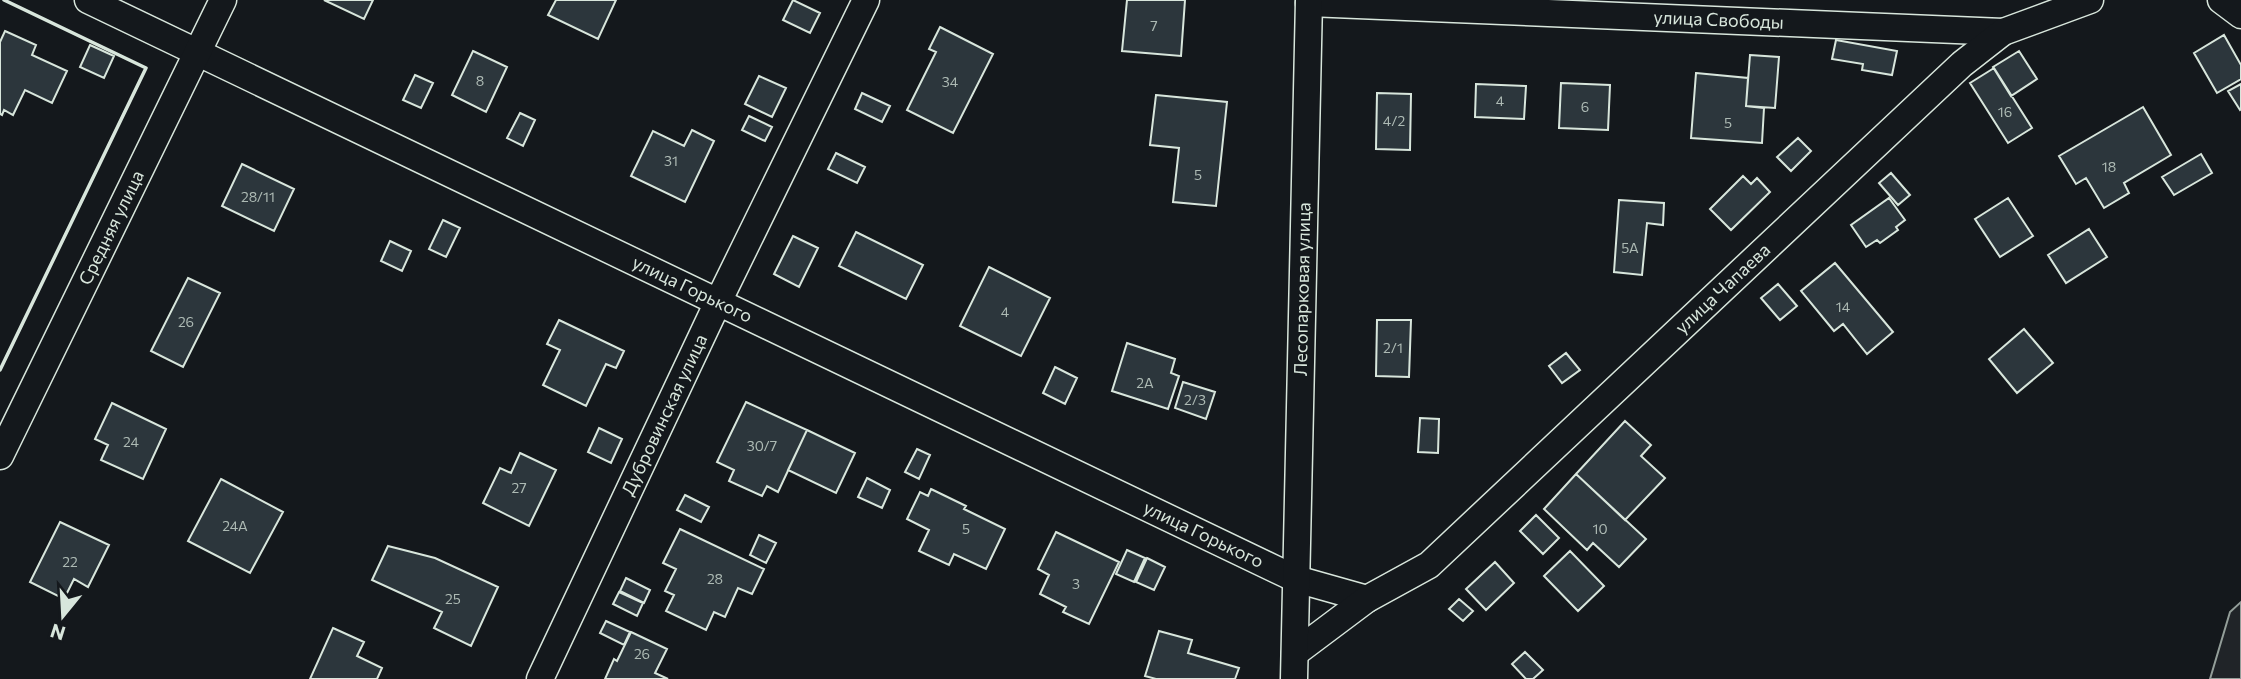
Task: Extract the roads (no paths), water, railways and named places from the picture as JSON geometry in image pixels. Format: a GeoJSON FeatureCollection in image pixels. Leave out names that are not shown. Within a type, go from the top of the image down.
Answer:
{"type":"FeatureCollection","features":[{"type":"Feature","properties":{"kind":"street","name":"улица Горького"},"geometry":{"type":"LineString","coordinates":[[88,0],[1296,579]]}},
{"type":"Feature","properties":{"kind":"street","name":"Средняя улица"},"geometry":{"type":"LineString","coordinates":[[0,456],[223,0]]}},
{"type":"Feature","properties":{"kind":"street","name":"Дубровинская улица"},"geometry":{"type":"LineString","coordinates":[[540,679],[718,302],[866,0]]}},
{"type":"Feature","properties":{"kind":"street","name":"улица Чапаева"},"geometry":{"type":"LineString","coordinates":[[1295,653],[1367,599],[1429,565],[1962,64],[2003,32],[2090,0]]}},
{"type":"Feature","properties":{"kind":"street"},"geometry":{"type":"LineString","coordinates":[[2221,0],[2241,15]]}},
{"type":"Feature","properties":{"kind":"street","name":"улица Свободы"},"geometry":{"type":"LineString","coordinates":[[1309,1],[2003,32]]}},
{"type":"Feature","properties":{"kind":"street","name":"Лесопарковая улица"},"geometry":{"type":"LineString","coordinates":[[1294,679],[1309,1]]}},
{"type":"Feature","properties":{"kind":"street"},"geometry":{"type":"LineString","coordinates":[[1296,579],[1367,599]]}}]}
